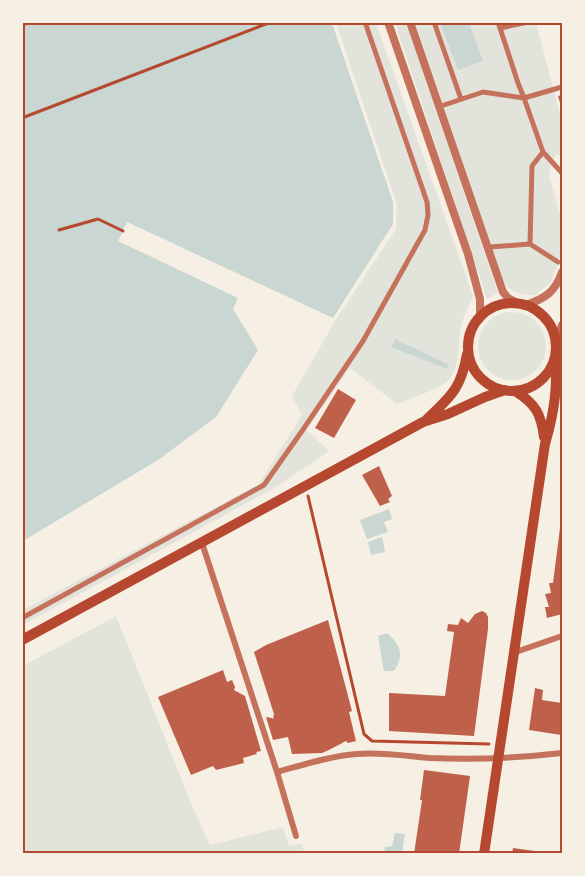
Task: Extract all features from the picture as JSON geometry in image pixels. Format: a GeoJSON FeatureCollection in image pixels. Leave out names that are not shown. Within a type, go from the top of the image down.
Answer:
{"type":"FeatureCollection","features":[{"type":"Feature","properties":{"kind":"main road"},"geometry":{"type":"LineString","coordinates":[[423,422],[452,394],[460,382],[470,332],[480,317],[501,304],[521,304],[536,309],[548,320],[555,336],[557,379],[555,404],[545,444],[484,854]]}},
{"type":"Feature","properties":{"kind":"main road"},"geometry":{"type":"LineString","coordinates":[[468,350],[471,364],[480,377],[491,386],[526,398],[539,414],[545,444]]}},
{"type":"Feature","properties":{"kind":"main road"},"geometry":{"type":"LineString","coordinates":[[22,640],[423,422],[448,414],[485,397],[530,387],[542,379],[551,368],[556,350]]}},
{"type":"Feature","properties":{"kind":"street"},"geometry":{"type":"LineString","coordinates":[[22,618],[264,485],[363,341],[425,230],[428,215],[427,202],[365,22]]}},
{"type":"Feature","properties":{"kind":"street"},"geometry":{"type":"LineString","coordinates":[[388,22],[468,254],[480,299],[480,317]]}},
{"type":"Feature","properties":{"kind":"street"},"geometry":{"type":"LineString","coordinates":[[410,22],[503,292],[508,298],[521,304],[541,299],[550,293],[562,272]]}},
{"type":"Feature","properties":{"kind":"street"},"geometry":{"type":"LineString","coordinates":[[434,22],[461,99]]}},
{"type":"Feature","properties":{"kind":"street"},"geometry":{"type":"LineString","coordinates":[[528,22],[499,25],[543,152],[562,173]]}},
{"type":"Feature","properties":{"kind":"street"},"geometry":{"type":"LineString","coordinates":[[444,105],[483,92],[524,98],[562,87]]}},
{"type":"Feature","properties":{"kind":"street"},"geometry":{"type":"LineString","coordinates":[[530,244],[532,166],[543,152]]}},
{"type":"Feature","properties":{"kind":"street"},"geometry":{"type":"LineString","coordinates":[[490,247],[530,244],[558,262]]}},
{"type":"Feature","properties":{"kind":"street"},"geometry":{"type":"LineString","coordinates":[[556,350],[562,325]]}},
{"type":"Feature","properties":{"kind":"street"},"geometry":{"type":"LineString","coordinates":[[202,543],[296,836]]}},
{"type":"Feature","properties":{"kind":"street"},"geometry":{"type":"LineString","coordinates":[[513,653],[562,636]]}},
{"type":"Feature","properties":{"kind":"street"},"geometry":{"type":"LineString","coordinates":[[277,772],[359,754],[498,759],[562,753]]}},
{"type":"Feature","properties":{"kind":"path"},"geometry":{"type":"LineString","coordinates":[[22,25],[30,22]]}},
{"type":"Feature","properties":{"kind":"path"},"geometry":{"type":"LineString","coordinates":[[22,118],[270,22]]}},
{"type":"Feature","properties":{"kind":"path"},"geometry":{"type":"LineString","coordinates":[[59,230],[98,219],[123,231]]}},
{"type":"Feature","properties":{"kind":"path"},"geometry":{"type":"LineString","coordinates":[[306,486],[364,734],[372,741],[500,745]]}},
{"type":"Feature","properties":{"kind":"shaded area"},"geometry":{"type":"Polygon","coordinates":[[[23,23],[332,23],[393,202],[393,224],[333,318],[127,222],[118,241],[238,298],[233,309],[258,350],[216,417],[158,460],[23,541],[23,23]]]}},
{"type":"Feature","properties":{"kind":"shaded area"},"geometry":{"type":"Polygon","coordinates":[[[336,23],[376,23],[473,296],[462,322],[457,363],[451,377],[441,386],[397,404],[350,368],[306,430],[329,451],[276,487],[23,625],[23,610],[259,484],[302,415],[292,396],[335,321],[396,229],[397,205],[336,23]]]}},
{"type":"Feature","properties":{"kind":"shaded area"},"geometry":{"type":"Polygon","coordinates":[[[395,23],[406,23],[498,293],[487,299],[395,23]]]}},
{"type":"Feature","properties":{"kind":"shaded area"},"geometry":{"type":"Polygon","coordinates":[[[415,23],[536,23],[562,122],[562,156],[556,155],[549,176],[562,221],[561,255],[551,282],[535,295],[526,295],[509,288],[495,263],[415,23]]]}},
{"type":"Feature","properties":{"kind":"shaded area"},"geometry":{"type":"Polygon","coordinates":[[[440,23],[469,23],[483,61],[458,70],[440,23]]]}},
{"type":"Feature","properties":{"kind":"shaded area"},"geometry":{"type":"Polygon","coordinates":[[[512,312],[525,315],[536,322],[543,333],[546,346],[543,359],[536,370],[525,377],[512,380],[499,377],[488,370],[481,359],[478,346],[481,333],[488,322],[499,315],[512,312]]]}},
{"type":"Feature","properties":{"kind":"shaded area"},"geometry":{"type":"Polygon","coordinates":[[[395,339],[449,365],[447,369],[391,347],[395,339]]]}},
{"type":"Feature","properties":{"kind":"shaded area"},"geometry":{"type":"Polygon","coordinates":[[[389,509],[392,519],[384,522],[388,532],[367,539],[360,520],[389,509]]]}},
{"type":"Feature","properties":{"kind":"shaded area"},"geometry":{"type":"Polygon","coordinates":[[[382,537],[385,552],[371,555],[368,542],[382,537]]]}},
{"type":"Feature","properties":{"kind":"shaded area"},"geometry":{"type":"Polygon","coordinates":[[[116,616],[210,845],[283,827],[289,846],[302,843],[304,853],[23,853],[23,666],[116,616]]]}},
{"type":"Feature","properties":{"kind":"shaded area"},"geometry":{"type":"Polygon","coordinates":[[[387,633],[400,650],[394,671],[384,671],[378,636],[387,633]]]}},
{"type":"Feature","properties":{"kind":"shaded area"},"geometry":{"type":"Polygon","coordinates":[[[395,833],[405,834],[402,853],[384,853],[385,847],[392,846],[395,833]]]}},
{"type":"Feature","properties":{"kind":"building"},"geometry":{"type":"Polygon","coordinates":[[[562,95],[562,109],[558,96],[562,95]]]}},
{"type":"Feature","properties":{"kind":"building"},"geometry":{"type":"Polygon","coordinates":[[[338,389],[356,400],[334,438],[315,428],[338,389]]]}},
{"type":"Feature","properties":{"kind":"building"},"geometry":{"type":"Polygon","coordinates":[[[379,466],[392,496],[388,499],[390,502],[380,506],[362,475],[379,466]]]}},
{"type":"Feature","properties":{"kind":"building"},"geometry":{"type":"Polygon","coordinates":[[[561,520],[562,614],[547,618],[545,607],[549,607],[545,594],[551,593],[549,583],[553,583],[561,520]]]}},
{"type":"Feature","properties":{"kind":"building"},"geometry":{"type":"Polygon","coordinates":[[[482,611],[488,617],[488,629],[474,736],[389,731],[389,693],[445,696],[454,632],[447,631],[448,624],[458,625],[461,618],[468,623],[475,614],[482,611]]]}},
{"type":"Feature","properties":{"kind":"building"},"geometry":{"type":"Polygon","coordinates":[[[328,620],[352,711],[349,712],[356,741],[348,743],[346,741],[322,753],[292,754],[288,737],[273,740],[266,717],[273,719],[274,714],[254,652],[328,620]]]}},
{"type":"Feature","properties":{"kind":"building"},"geometry":{"type":"Polygon","coordinates":[[[223,670],[227,682],[232,680],[234,690],[245,696],[261,751],[243,758],[244,763],[216,770],[213,766],[191,775],[158,697],[223,670]]]}},
{"type":"Feature","properties":{"kind":"building"},"geometry":{"type":"Polygon","coordinates":[[[535,688],[543,690],[542,700],[562,703],[561,735],[529,730],[535,688]]]}},
{"type":"Feature","properties":{"kind":"building"},"geometry":{"type":"Polygon","coordinates":[[[424,770],[470,776],[459,854],[414,854],[424,770]]]}},
{"type":"Feature","properties":{"kind":"building"},"geometry":{"type":"Polygon","coordinates":[[[513,848],[542,852],[541,854],[512,854],[513,848]]]}}]}
